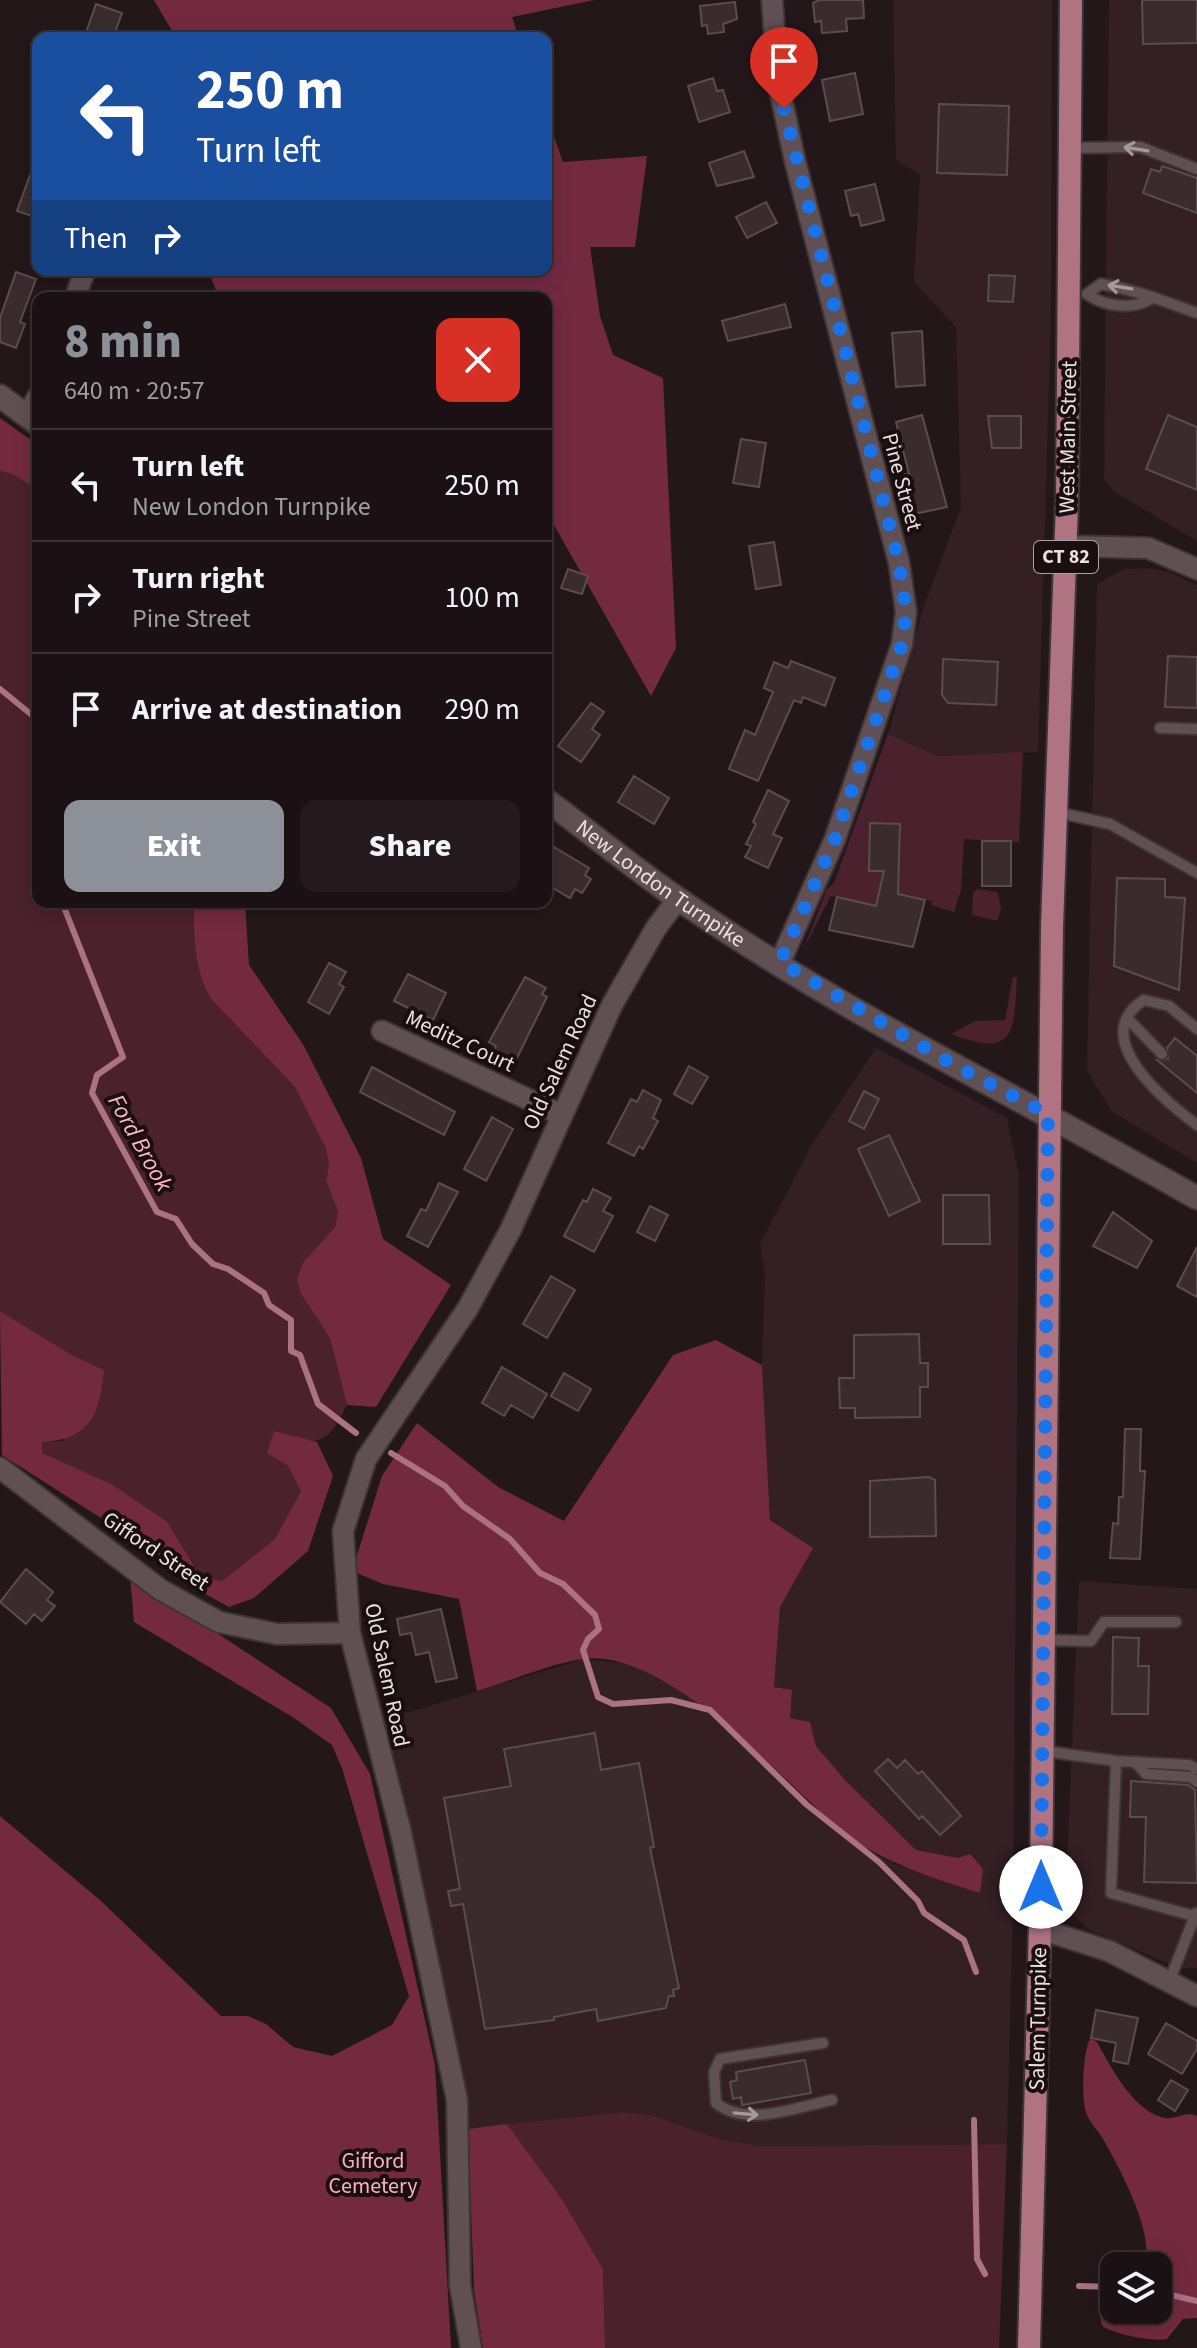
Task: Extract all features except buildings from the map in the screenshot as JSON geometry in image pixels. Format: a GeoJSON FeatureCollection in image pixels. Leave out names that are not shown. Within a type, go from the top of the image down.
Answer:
{"type":"FeatureCollection","features":[{"type":"Feature","properties":{"kind":"main road","name":"West Main Street"},"geometry":{"type":"LineString","coordinates":[[1048,1114],[1066,546],[1071,0]]}},
{"type":"Feature","properties":{"kind":"main road"},"geometry":{"type":"LineString","coordinates":[[0,396],[32,411]]}},
{"type":"Feature","properties":{"kind":"main road","name":"New London Turnpike"},"geometry":{"type":"LineString","coordinates":[[552,804],[678,899],[780,962],[916,1043],[1197,1198]]}},
{"type":"Feature","properties":{"kind":"main road","name":"Salem Turnpike"},"geometry":{"type":"LineString","coordinates":[[1029,2348],[1040,1929],[1048,1114]]}},
{"type":"Feature","properties":{"kind":"street","name":"Pine Street"},"geometry":{"type":"LineString","coordinates":[[772,0],[778,82],[795,161],[899,563],[906,612],[902,644],[835,839],[780,962]]}},
{"type":"Feature","properties":{"kind":"street"},"geometry":{"type":"LineString","coordinates":[[1066,546],[1148,548],[1197,569]]}},
{"type":"Feature","properties":{"kind":"street","name":"Old Salem Road"},"geometry":{"type":"LineString","coordinates":[[471,2348],[460,2285],[457,2100],[401,1833],[350,1633],[343,1531],[362,1470],[468,1308],[511,1229],[612,1005],[656,928],[678,899]]}},
{"type":"Feature","properties":{"kind":"street","name":"Meditz Court"},"geometry":{"type":"LineString","coordinates":[[382,1031],[562,1115]]}},
{"type":"Feature","properties":{"kind":"street","name":"Gifford Street"},"geometry":{"type":"LineString","coordinates":[[0,1468],[161,1590],[219,1622],[277,1634],[350,1633]]}},
{"type":"Feature","properties":{"kind":"street"},"geometry":{"type":"LineString","coordinates":[[1040,1929],[1109,1951],[1197,1996]]}},
{"type":"Feature","properties":{"kind":"lane"},"geometry":{"type":"LineString","coordinates":[[1072,148],[1140,147],[1197,169]]}},
{"type":"Feature","properties":{"kind":"lane"},"geometry":{"type":"LineString","coordinates":[[1151,299],[1139,306],[1100,303],[1087,294],[1101,284],[1144,291],[1151,299],[1197,313]]}},
{"type":"Feature","properties":{"kind":"lane"},"geometry":{"type":"LineString","coordinates":[[1160,728],[1197,729]]}},
{"type":"Feature","properties":{"kind":"lane"},"geometry":{"type":"LineString","coordinates":[[1056,812],[1110,824],[1197,873]]}},
{"type":"Feature","properties":{"kind":"lane"},"geometry":{"type":"LineString","coordinates":[[1197,1029],[1169,1006],[1144,1000],[1135,1006],[1123,1035],[1131,1061],[1165,1101],[1197,1125]]}},
{"type":"Feature","properties":{"kind":"lane"},"geometry":{"type":"LineString","coordinates":[[1128,1019],[1162,1054]]}},
{"type":"Feature","properties":{"kind":"lane"},"geometry":{"type":"LineString","coordinates":[[1042,1640],[1091,1641],[1104,1622],[1176,1622]]}},
{"type":"Feature","properties":{"kind":"lane"},"geometry":{"type":"LineString","coordinates":[[1042,1751],[1136,1763],[1189,1765],[1197,1769]]}},
{"type":"Feature","properties":{"kind":"lane"},"geometry":{"type":"LineString","coordinates":[[1116,1761],[1111,1893],[1195,1914],[1169,1982]]}},
{"type":"Feature","properties":{"kind":"lane"},"geometry":{"type":"LineString","coordinates":[[1136,1763],[1146,1774],[1191,1777],[1197,1782]]}},
{"type":"Feature","properties":{"kind":"lane"},"geometry":{"type":"LineString","coordinates":[[823,2043],[720,2059],[714,2072],[716,2103],[725,2111],[757,2115],[832,2100]]}},
{"type":"Feature","properties":{"kind":"shaded area"},"geometry":{"type":"Polygon","coordinates":[[[893,0],[1052,0],[1051,318],[1038,752],[938,756],[888,734],[924,606],[961,507],[956,327],[914,282],[920,175],[896,160],[893,0]]]}},
{"type":"Feature","properties":{"kind":"shaded area"},"geometry":{"type":"Polygon","coordinates":[[[1109,0],[1197,0],[1197,541],[1113,491],[1104,478],[1109,0]]]}},
{"type":"Feature","properties":{"kind":"shaded area"},"geometry":{"type":"Polygon","coordinates":[[[0,471],[12,474],[32,486],[32,908],[194,908],[198,964],[211,999],[295,1087],[326,1149],[329,1165],[326,1181],[338,1211],[335,1227],[326,1241],[303,1263],[301,1294],[330,1338],[347,1405],[331,1432],[320,1439],[303,1441],[287,1465],[301,1491],[275,1539],[222,1581],[201,1577],[171,1534],[153,1517],[89,1475],[41,1453],[42,1442],[63,1441],[104,1370],[72,1355],[0,1311],[0,471]]]}},
{"type":"Feature","properties":{"kind":"shaded area"},"geometry":{"type":"Polygon","coordinates":[[[1149,568],[1172,573],[1197,585],[1197,1163],[1111,1111],[1087,1070],[1097,584],[1124,569],[1149,568]]]}},
{"type":"Feature","properties":{"kind":"shaded area"},"geometry":{"type":"Polygon","coordinates":[[[888,734],[938,756],[1023,752],[1019,842],[964,839],[961,890],[954,912],[931,905],[932,901],[895,893],[879,896],[876,906],[831,896],[804,948],[827,889],[834,883],[888,734]]]}},
{"type":"Feature","properties":{"kind":"shaded area"},"geometry":{"type":"Polygon","coordinates":[[[977,889],[998,892],[1001,910],[997,921],[972,915],[973,893],[977,889]]]}},
{"type":"Feature","properties":{"kind":"shaded area"},"geometry":{"type":"Polygon","coordinates":[[[1013,977],[1017,977],[1015,1013],[1007,1036],[988,1043],[951,1034],[975,1021],[1005,1020],[1013,977]]]}},
{"type":"Feature","properties":{"kind":"shaded area"},"geometry":{"type":"Polygon","coordinates":[[[876,1048],[1007,1118],[1019,1176],[1013,1904],[1007,2144],[758,2146],[716,2138],[652,2115],[623,2112],[468,2129],[466,2107],[377,1722],[583,1659],[632,1664],[652,1672],[701,1705],[845,1835],[895,1864],[980,1893],[958,1858],[916,1850],[845,1780],[816,1746],[810,1722],[790,1718],[774,1687],[780,1607],[812,1548],[770,1520],[762,1365],[765,1272],[760,1244],[810,1148],[876,1048]]]}},
{"type":"Feature","properties":{"kind":"shaded area"},"geometry":{"type":"Polygon","coordinates":[[[1079,1581],[1197,1589],[1197,1968],[1179,1968],[1090,1930],[1065,1907],[1079,1581]]]}},
{"type":"Feature","properties":{"kind":"shaded area"},"geometry":{"type":"Polygon","coordinates":[[[623,2112],[652,2115],[716,2138],[758,2146],[1007,2144],[999,2348],[605,2348],[603,2269],[562,2199],[507,2124],[623,2112]]]}},
{"type":"Feature","properties":{"kind":"green space"},"geometry":{"type":"Polygon","coordinates":[[[154,0],[594,0],[512,17],[517,32],[173,32],[154,0]]]}},
{"type":"Feature","properties":{"kind":"green space"},"geometry":{"type":"Polygon","coordinates":[[[552,131],[563,162],[647,156],[635,247],[590,247],[600,316],[613,355],[663,378],[676,648],[651,696],[552,522],[552,292],[217,292],[210,276],[552,276],[552,131]]]}},
{"type":"Feature","properties":{"kind":"green space"},"geometry":{"type":"Polygon","coordinates":[[[0,418],[32,441],[32,486],[12,474],[0,471],[0,418]]]}},
{"type":"Feature","properties":{"kind":"green space"},"geometry":{"type":"Polygon","coordinates":[[[194,908],[245,908],[249,965],[304,1046],[361,1158],[383,1239],[451,1285],[376,1407],[347,1405],[330,1338],[301,1294],[297,1279],[303,1263],[335,1227],[338,1211],[326,1181],[329,1165],[326,1149],[295,1087],[211,999],[201,976],[194,908]]]}},
{"type":"Feature","properties":{"kind":"green space"},"geometry":{"type":"Polygon","coordinates":[[[0,1311],[72,1355],[104,1370],[100,1399],[90,1421],[72,1436],[42,1442],[42,1453],[113,1485],[167,1522],[201,1577],[222,1581],[275,1539],[301,1491],[287,1465],[267,1453],[274,1431],[317,1442],[333,1476],[308,1551],[254,1598],[229,1607],[198,1590],[134,1539],[2,1455],[0,1311]]]}},
{"type":"Feature","properties":{"kind":"green space"},"geometry":{"type":"Polygon","coordinates":[[[716,1340],[762,1365],[770,1520],[813,1548],[780,1607],[774,1687],[792,1690],[790,1718],[810,1722],[816,1746],[845,1780],[916,1850],[958,1858],[970,1854],[983,1869],[980,1893],[894,1862],[845,1835],[723,1723],[686,1695],[650,1674],[615,1661],[583,1659],[477,1691],[459,1599],[383,1584],[352,1571],[382,1476],[417,1423],[498,1487],[564,1521],[673,1355],[716,1340]]]}},
{"type":"Feature","properties":{"kind":"green space","name":"Gifford Cemetery"},"geometry":{"type":"Polygon","coordinates":[[[130,1576],[331,1708],[370,1774],[435,2065],[451,2348],[0,2348],[0,1816],[101,1901],[221,2016],[248,2016],[266,2024],[293,2047],[332,2056],[392,2025],[409,1996],[342,1768],[332,1745],[294,1718],[134,1622],[130,1576]]]}},
{"type":"Feature","properties":{"kind":"green space"},"geometry":{"type":"Polygon","coordinates":[[[1090,2039],[1096,2041],[1131,2096],[1150,2112],[1166,2118],[1188,2114],[1197,2116],[1197,2318],[1183,2319],[1167,2339],[1133,2337],[1102,2326],[1172,2324],[1172,2252],[1146,2252],[1141,2221],[1126,2183],[1086,2112],[1086,2054],[1090,2039]]]}},
{"type":"Feature","properties":{"kind":"green space"},"geometry":{"type":"Polygon","coordinates":[[[507,2124],[562,2199],[603,2269],[605,2348],[483,2348],[474,2290],[468,2129],[507,2124]]]}},
{"type":"Feature","properties":{"kind":"waterway","name":"Ford Brook"},"geometry":{"type":"LineString","coordinates":[[0,689],[32,715]]}},
{"type":"Feature","properties":{"kind":"waterway","name":"Ford Brook"},"geometry":{"type":"LineString","coordinates":[[64,908],[123,1057],[97,1075],[92,1093],[157,1212],[176,1219],[192,1244],[213,1264],[228,1269],[264,1293],[269,1305],[291,1320],[291,1351],[300,1355],[318,1404],[356,1433]]}},
{"type":"Feature","properties":{"kind":"waterway"},"geometry":{"type":"LineString","coordinates":[[391,1453],[445,1486],[463,1506],[510,1539],[540,1573],[563,1584],[595,1615],[599,1629],[588,1639],[583,1650],[598,1697],[613,1704],[671,1700],[710,1710],[807,1805],[879,1862],[918,1901],[924,1913],[964,1940],[976,1972]]}},
{"type":"Feature","properties":{"kind":"waterway"},"geometry":{"type":"LineString","coordinates":[[974,2120],[977,2259],[985,2274]]}},
{"type":"Feature","properties":{"kind":"waterway"},"geometry":{"type":"LineString","coordinates":[[1079,2286],[1100,2287]]}},
{"type":"Feature","properties":{"kind":"waterway"},"geometry":{"type":"LineString","coordinates":[[1172,2295],[1197,2301]]}},
{"type":"Feature","properties":{"kind":"route"},"geometry":{"type":"LineString","coordinates":[[784,109],[899,563],[906,612],[902,644],[835,839],[780,962],[954,1065],[1048,1114],[1041,1887]]}}]}
